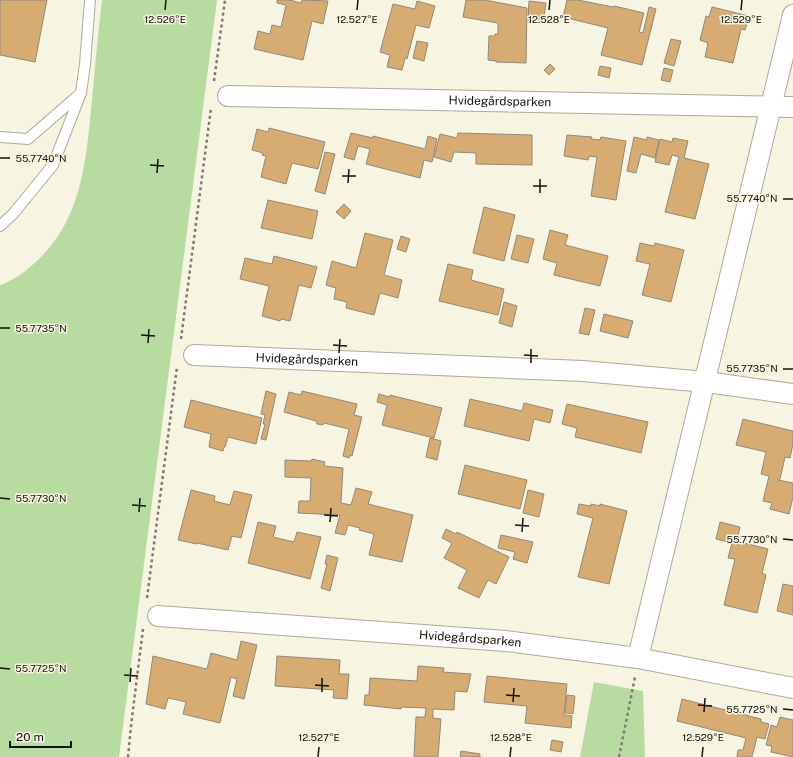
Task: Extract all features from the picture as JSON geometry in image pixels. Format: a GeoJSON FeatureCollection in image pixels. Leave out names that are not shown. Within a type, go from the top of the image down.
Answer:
{"type":"FeatureCollection","features":[{"type":"Feature","properties":{"kind":"street"},"geometry":{"type":"LineString","coordinates":[[638,658],[706,382],[793,15]]}},
{"type":"Feature","properties":{"kind":"street","name":"Hvidegårdsparken"},"geometry":{"type":"LineString","coordinates":[[228,96],[793,107]]}},
{"type":"Feature","properties":{"kind":"street","name":"Hvidegårdsparken"},"geometry":{"type":"LineString","coordinates":[[194,355],[583,371],[706,382],[793,394]]}},
{"type":"Feature","properties":{"kind":"street","name":"Hvidegårdsparken"},"geometry":{"type":"LineString","coordinates":[[158,616],[506,641],[638,658],[793,688]]}},
{"type":"Feature","properties":{"kind":"lane"},"geometry":{"type":"LineString","coordinates":[[0,226],[13,214],[53,166],[81,93],[90,0]]}},
{"type":"Feature","properties":{"kind":"lane"},"geometry":{"type":"LineString","coordinates":[[0,137],[28,139],[81,93]]}},
{"type":"Feature","properties":{"kind":"path"},"geometry":{"type":"LineString","coordinates":[[619,757],[638,658]]}},
{"type":"Feature","properties":{"kind":"path"},"geometry":{"type":"LineString","coordinates":[[128,757],[131,726]]}},
{"type":"Feature","properties":{"kind":"green space"},"geometry":{"type":"Polygon","coordinates":[[[102,0],[217,0],[119,757],[0,757],[0,285],[11,281],[38,260],[53,243],[65,225],[73,206],[80,186],[87,144],[102,0]]]}},
{"type":"Feature","properties":{"kind":"green space"},"geometry":{"type":"Polygon","coordinates":[[[594,682],[643,691],[645,757],[580,757],[594,682]]]}},
{"type":"Feature","properties":{"kind":"building"},"geometry":{"type":"Polygon","coordinates":[[[0,0],[47,0],[35,62],[0,55],[0,0]]]}},
{"type":"Feature","properties":{"kind":"building"},"geometry":{"type":"Polygon","coordinates":[[[277,0],[290,0],[301,3],[302,0],[328,1],[323,24],[312,21],[303,60],[254,49],[258,31],[270,34],[272,25],[281,27],[286,5],[277,3],[277,0]]]}},
{"type":"Feature","properties":{"kind":"building"},"geometry":{"type":"Polygon","coordinates":[[[466,0],[485,0],[527,8],[526,63],[496,62],[488,60],[489,36],[495,36],[495,34],[498,34],[498,23],[463,17],[466,0]]]}},
{"type":"Feature","properties":{"kind":"building"},"geometry":{"type":"Polygon","coordinates":[[[567,0],[578,0],[614,6],[644,13],[639,32],[643,33],[649,7],[656,9],[642,65],[601,55],[608,28],[563,17],[567,0]]]}},
{"type":"Feature","properties":{"kind":"building"},"geometry":{"type":"Polygon","coordinates":[[[417,1],[435,6],[429,28],[416,25],[407,59],[405,58],[402,70],[387,67],[390,55],[380,52],[393,4],[415,9],[417,1]]]}},
{"type":"Feature","properties":{"kind":"building"},"geometry":{"type":"Polygon","coordinates":[[[529,1],[546,3],[543,23],[528,20],[529,1]]]}},
{"type":"Feature","properties":{"kind":"building"},"geometry":{"type":"Polygon","coordinates":[[[712,7],[749,16],[745,30],[741,29],[733,63],[705,57],[708,43],[700,40],[706,16],[709,17],[712,7]]]}},
{"type":"Feature","properties":{"kind":"building"},"geometry":{"type":"Polygon","coordinates":[[[671,39],[681,41],[674,66],[664,63],[671,39]]]}},
{"type":"Feature","properties":{"kind":"building"},"geometry":{"type":"Polygon","coordinates":[[[417,41],[428,43],[424,61],[413,58],[417,41]]]}},
{"type":"Feature","properties":{"kind":"building"},"geometry":{"type":"Polygon","coordinates":[[[550,64],[555,69],[549,75],[544,70],[550,64]]]}},
{"type":"Feature","properties":{"kind":"building"},"geometry":{"type":"Polygon","coordinates":[[[600,66],[611,68],[609,78],[598,75],[600,66]]]}},
{"type":"Feature","properties":{"kind":"building"},"geometry":{"type":"Polygon","coordinates":[[[664,68],[673,70],[670,82],[661,80],[664,68]]]}},
{"type":"Feature","properties":{"kind":"building"},"geometry":{"type":"Polygon","coordinates":[[[269,128],[325,142],[318,169],[292,163],[286,184],[261,177],[266,156],[262,155],[263,153],[252,150],[257,129],[268,132],[269,128]]]}},
{"type":"Feature","properties":{"kind":"building"},"geometry":{"type":"Polygon","coordinates":[[[351,133],[373,138],[373,136],[425,149],[428,136],[437,139],[432,162],[424,160],[420,178],[366,164],[370,149],[358,146],[354,160],[344,157],[351,133]]]}},
{"type":"Feature","properties":{"kind":"building"},"geometry":{"type":"Polygon","coordinates":[[[458,133],[532,135],[532,165],[476,164],[476,153],[454,152],[451,162],[434,157],[440,134],[457,138],[458,133]]]}},
{"type":"Feature","properties":{"kind":"building"},"geometry":{"type":"Polygon","coordinates":[[[567,135],[592,137],[591,139],[600,140],[601,137],[626,141],[616,200],[591,196],[597,157],[589,156],[588,160],[564,156],[567,135]]]}},
{"type":"Feature","properties":{"kind":"building"},"geometry":{"type":"Polygon","coordinates":[[[634,137],[647,140],[647,137],[659,140],[655,158],[641,154],[636,173],[627,171],[634,137]]]}},
{"type":"Feature","properties":{"kind":"building"},"geometry":{"type":"Polygon","coordinates":[[[673,138],[688,141],[684,158],[709,164],[695,219],[665,212],[679,157],[672,155],[669,165],[655,162],[660,139],[672,142],[673,138]]]}},
{"type":"Feature","properties":{"kind":"building"},"geometry":{"type":"Polygon","coordinates":[[[325,152],[335,154],[325,194],[315,191],[325,152]]]}},
{"type":"Feature","properties":{"kind":"building"},"geometry":{"type":"Polygon","coordinates":[[[268,200],[318,211],[312,239],[261,228],[268,200]]]}},
{"type":"Feature","properties":{"kind":"building"},"geometry":{"type":"Polygon","coordinates":[[[344,204],[351,211],[344,219],[336,212],[344,204]]]}},
{"type":"Feature","properties":{"kind":"building"},"geometry":{"type":"Polygon","coordinates":[[[484,207],[515,215],[504,261],[473,253],[484,207]]]}},
{"type":"Feature","properties":{"kind":"building"},"geometry":{"type":"Polygon","coordinates":[[[550,230],[568,235],[565,245],[608,256],[600,286],[554,275],[557,263],[543,259],[550,230]]]}},
{"type":"Feature","properties":{"kind":"building"},"geometry":{"type":"Polygon","coordinates":[[[365,233],[393,240],[384,275],[402,280],[398,298],[380,293],[374,315],[346,308],[347,302],[334,299],[336,288],[326,285],[332,261],[356,268],[365,233]]]}},
{"type":"Feature","properties":{"kind":"building"},"geometry":{"type":"Polygon","coordinates":[[[517,235],[534,239],[528,263],[511,259],[517,235]]]}},
{"type":"Feature","properties":{"kind":"building"},"geometry":{"type":"Polygon","coordinates":[[[401,236],[410,239],[406,252],[397,249],[401,236]]]}},
{"type":"Feature","properties":{"kind":"building"},"geometry":{"type":"Polygon","coordinates":[[[640,243],[654,246],[655,243],[684,250],[671,302],[642,295],[650,264],[636,261],[640,243]]]}},
{"type":"Feature","properties":{"kind":"building"},"geometry":{"type":"Polygon","coordinates":[[[274,256],[317,267],[311,288],[299,285],[290,321],[281,319],[280,321],[262,316],[269,286],[240,279],[245,258],[272,264],[274,256]]]}},
{"type":"Feature","properties":{"kind":"building"},"geometry":{"type":"Polygon","coordinates":[[[448,264],[473,270],[471,280],[504,289],[498,315],[439,301],[448,264]]]}},
{"type":"Feature","properties":{"kind":"building"},"geometry":{"type":"Polygon","coordinates":[[[504,302],[517,306],[512,327],[499,323],[504,302]]]}},
{"type":"Feature","properties":{"kind":"building"},"geometry":{"type":"Polygon","coordinates":[[[585,308],[595,310],[589,335],[579,333],[585,308]]]}},
{"type":"Feature","properties":{"kind":"building"},"geometry":{"type":"Polygon","coordinates":[[[604,314],[633,321],[628,338],[600,331],[604,314]]]}},
{"type":"Feature","properties":{"kind":"building"},"geometry":{"type":"Polygon","coordinates":[[[266,391],[276,394],[266,440],[261,439],[265,424],[263,424],[265,415],[261,414],[266,391]]]}},
{"type":"Feature","properties":{"kind":"building"},"geometry":{"type":"Polygon","coordinates":[[[302,391],[357,404],[354,415],[362,417],[352,456],[350,455],[349,458],[343,456],[349,429],[324,423],[323,425],[317,424],[316,421],[284,412],[289,392],[301,395],[302,391]]]}},
{"type":"Feature","properties":{"kind":"building"},"geometry":{"type":"Polygon","coordinates":[[[379,394],[389,397],[390,395],[442,408],[434,438],[382,425],[387,405],[377,402],[379,394]]]}},
{"type":"Feature","properties":{"kind":"building"},"geometry":{"type":"Polygon","coordinates":[[[470,399],[522,411],[524,403],[553,410],[550,423],[534,419],[529,441],[464,426],[470,399]]]}},
{"type":"Feature","properties":{"kind":"building"},"geometry":{"type":"Polygon","coordinates":[[[191,400],[262,418],[256,444],[228,437],[223,451],[209,447],[211,434],[184,427],[191,400]]]}},
{"type":"Feature","properties":{"kind":"building"},"geometry":{"type":"Polygon","coordinates":[[[567,404],[648,422],[641,453],[575,437],[577,428],[562,424],[567,404]]]}},
{"type":"Feature","properties":{"kind":"building"},"geometry":{"type":"Polygon","coordinates":[[[743,419],[793,431],[793,444],[790,458],[785,457],[780,479],[778,480],[793,483],[793,497],[789,514],[770,509],[772,503],[763,501],[769,476],[761,474],[766,452],[736,445],[743,419]]]}},
{"type":"Feature","properties":{"kind":"building"},"geometry":{"type":"Polygon","coordinates":[[[430,438],[441,441],[437,460],[426,457],[430,438]]]}},
{"type":"Feature","properties":{"kind":"building"},"geometry":{"type":"Polygon","coordinates":[[[312,459],[325,462],[324,466],[343,468],[341,503],[351,505],[356,488],[372,492],[368,504],[413,515],[402,562],[369,555],[374,534],[348,525],[345,535],[335,533],[340,515],[298,513],[299,501],[310,501],[311,478],[285,477],[285,460],[311,461],[312,459]]]}},
{"type":"Feature","properties":{"kind":"building"},"geometry":{"type":"Polygon","coordinates":[[[465,465],[527,480],[520,509],[458,494],[465,465]]]}},
{"type":"Feature","properties":{"kind":"building"},"geometry":{"type":"Polygon","coordinates":[[[191,490],[215,496],[214,501],[230,505],[234,491],[252,495],[241,538],[232,536],[228,550],[178,540],[191,490]]]}},
{"type":"Feature","properties":{"kind":"building"},"geometry":{"type":"Polygon","coordinates":[[[528,490],[544,494],[539,517],[523,513],[528,490]]]}},
{"type":"Feature","properties":{"kind":"building"},"geometry":{"type":"Polygon","coordinates":[[[579,504],[600,506],[600,504],[627,511],[609,584],[578,577],[593,518],[577,514],[579,504]]]}},
{"type":"Feature","properties":{"kind":"building"},"geometry":{"type":"Polygon","coordinates":[[[258,522],[276,526],[273,537],[294,542],[297,532],[321,537],[310,579],[248,563],[258,522]]]}},
{"type":"Feature","properties":{"kind":"building"},"geometry":{"type":"Polygon","coordinates":[[[720,522],[740,527],[736,544],[739,545],[740,542],[768,549],[762,573],[766,575],[757,613],[724,605],[735,559],[728,558],[732,543],[716,539],[720,522]]]}},
{"type":"Feature","properties":{"kind":"building"},"geometry":{"type":"Polygon","coordinates":[[[446,529],[456,534],[457,532],[509,557],[496,584],[488,580],[479,598],[458,588],[467,570],[444,558],[452,543],[442,538],[446,529]]]}},
{"type":"Feature","properties":{"kind":"building"},"geometry":{"type":"Polygon","coordinates":[[[501,535],[533,542],[527,563],[513,559],[515,552],[498,548],[501,535]]]}},
{"type":"Feature","properties":{"kind":"building"},"geometry":{"type":"Polygon","coordinates":[[[327,555],[338,558],[330,591],[321,588],[327,564],[325,564],[327,555]]]}},
{"type":"Feature","properties":{"kind":"building"},"geometry":{"type":"Polygon","coordinates":[[[783,584],[793,586],[793,615],[777,611],[783,584]]]}},
{"type":"Feature","properties":{"kind":"building"},"geometry":{"type":"Polygon","coordinates":[[[241,641],[257,645],[244,699],[233,696],[237,679],[231,677],[220,723],[183,714],[186,702],[168,698],[165,709],[146,704],[153,656],[207,669],[211,653],[237,660],[241,641]]]}},
{"type":"Feature","properties":{"kind":"building"},"geometry":{"type":"Polygon","coordinates":[[[277,656],[340,660],[339,674],[349,674],[347,699],[333,698],[334,690],[275,686],[277,656]]]}},
{"type":"Feature","properties":{"kind":"building"},"geometry":{"type":"Polygon","coordinates":[[[418,666],[444,668],[443,672],[471,674],[467,692],[455,691],[454,710],[433,709],[433,718],[441,719],[438,757],[414,757],[416,717],[425,717],[426,708],[401,707],[401,709],[364,705],[365,695],[369,695],[370,678],[417,681],[418,666]]]}},
{"type":"Feature","properties":{"kind":"building"},"geometry":{"type":"Polygon","coordinates":[[[487,676],[567,684],[564,715],[572,716],[571,728],[525,723],[527,706],[484,702],[487,676]]]}},
{"type":"Feature","properties":{"kind":"building"},"geometry":{"type":"Polygon","coordinates":[[[567,695],[575,696],[573,714],[565,713],[567,695]]]}},
{"type":"Feature","properties":{"kind":"building"},"geometry":{"type":"Polygon","coordinates":[[[682,699],[761,719],[761,722],[769,724],[765,739],[757,737],[752,757],[737,757],[738,750],[743,750],[746,738],[677,721],[682,699]]]}},
{"type":"Feature","properties":{"kind":"building"},"geometry":{"type":"Polygon","coordinates":[[[780,717],[793,720],[793,757],[771,752],[772,746],[766,745],[771,725],[777,727],[780,717]]]}},
{"type":"Feature","properties":{"kind":"building"},"geometry":{"type":"Polygon","coordinates":[[[552,740],[563,742],[561,752],[550,750],[552,740]]]}},
{"type":"Feature","properties":{"kind":"building"},"geometry":{"type":"Polygon","coordinates":[[[461,751],[480,754],[480,757],[460,757],[461,751]]]}}]}
